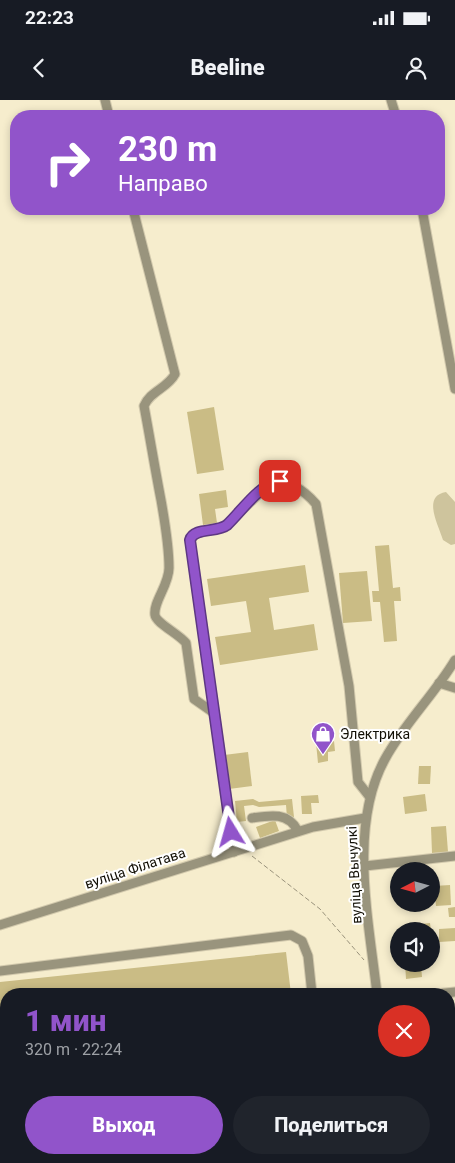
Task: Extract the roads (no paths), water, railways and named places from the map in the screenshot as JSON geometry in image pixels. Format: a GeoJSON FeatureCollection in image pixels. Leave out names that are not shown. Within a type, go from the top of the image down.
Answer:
{"type":"FeatureCollection","features":[{"type":"Feature","properties":{"kind":"street"},"geometry":{"type":"LineString","coordinates":[[135,215],[175,374],[172,379],[151,395],[144,406],[167,539],[169,569],[168,582],[157,604],[155,614],[158,621],[181,636],[186,642],[194,699],[214,713]]}},
{"type":"Feature","properties":{"kind":"street"},"geometry":{"type":"LineString","coordinates":[[423,215],[455,389]]}},
{"type":"Feature","properties":{"kind":"street"},"geometry":{"type":"LineString","coordinates":[[234,852],[190,540],[195,534],[225,526],[268,485],[280,481],[310,496],[316,504],[348,686],[358,782],[369,796]]}},
{"type":"Feature","properties":{"kind":"street","name":"вуліца Вычулкі"},"geometry":{"type":"LineString","coordinates":[[377,988],[365,866],[365,818],[369,796],[385,759],[455,660]]}},
{"type":"Feature","properties":{"kind":"street"},"geometry":{"type":"LineString","coordinates":[[439,683],[455,688]]}},
{"type":"Feature","properties":{"kind":"street"},"geometry":{"type":"LineString","coordinates":[[252,818],[280,815],[294,823],[298,831]]}},
{"type":"Feature","properties":{"kind":"street","name":"вуліца Філатава"},"geometry":{"type":"LineString","coordinates":[[0,925],[298,831],[330,822],[365,818]]}},
{"type":"Feature","properties":{"kind":"street"},"geometry":{"type":"LineString","coordinates":[[365,866],[455,856]]}},
{"type":"Feature","properties":{"kind":"street"},"geometry":{"type":"LineString","coordinates":[[0,971],[291,935],[302,941],[308,956],[311,988]]}},
{"type":"Feature","properties":{"kind":"place","name":"Электрика"},"geometry":{"type":"Point","coordinates":[323,755]}}]}
